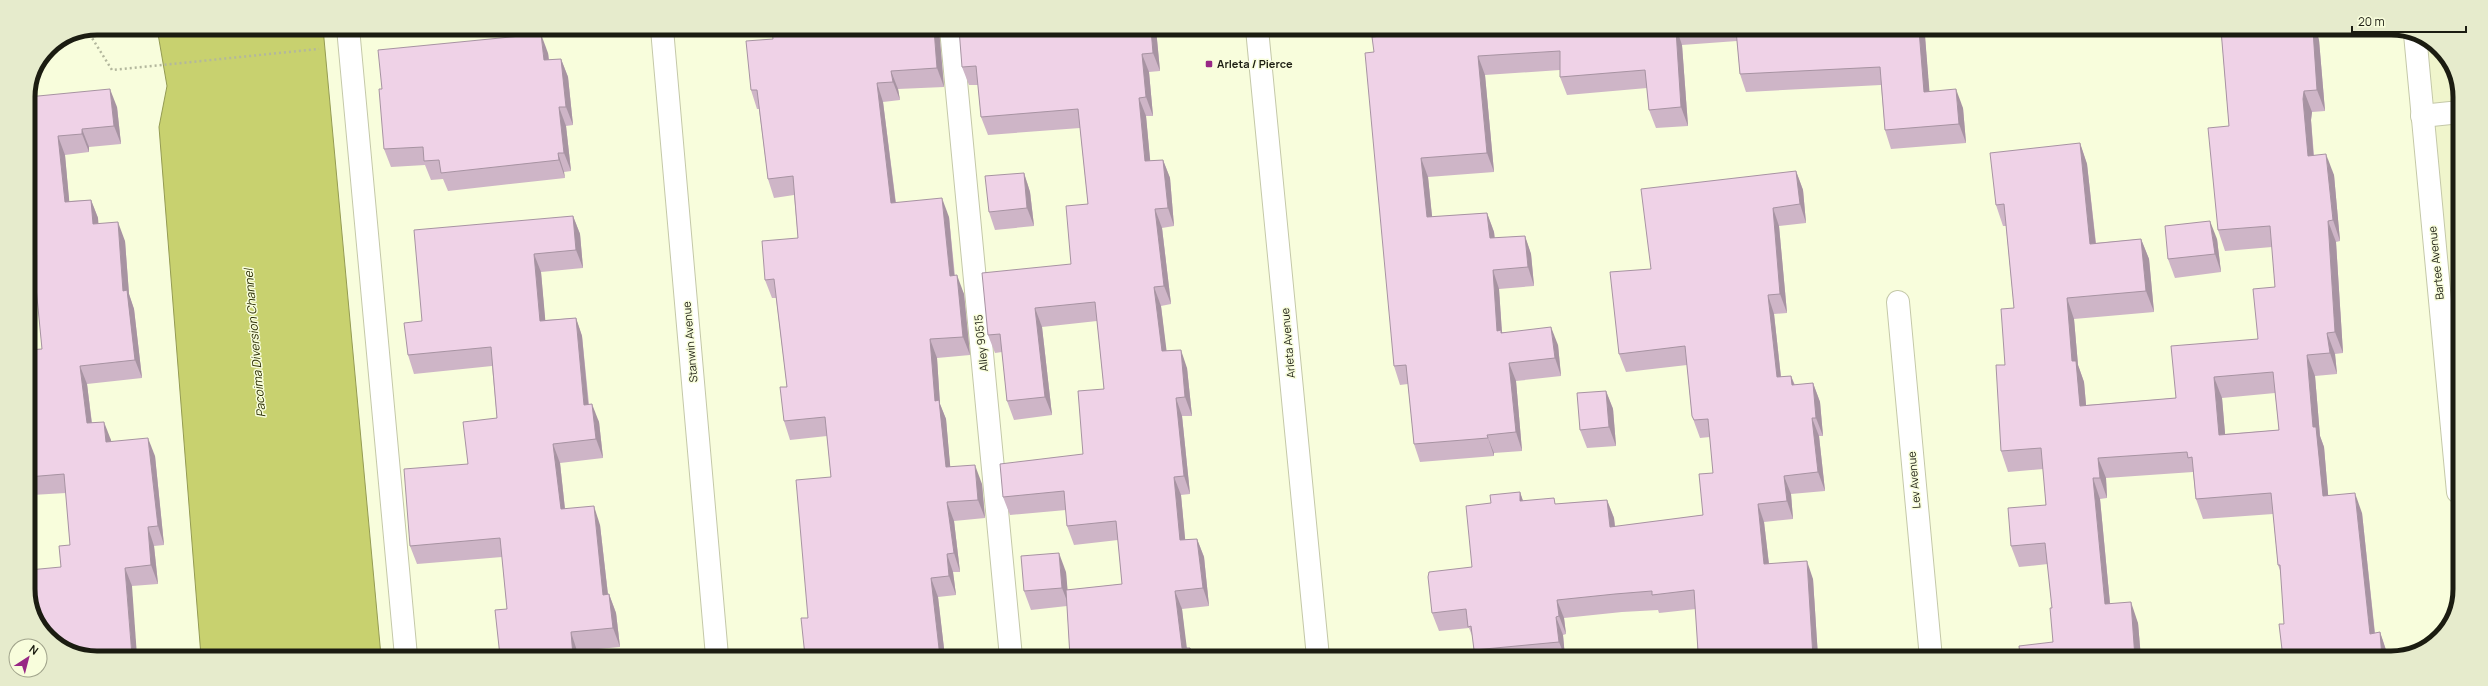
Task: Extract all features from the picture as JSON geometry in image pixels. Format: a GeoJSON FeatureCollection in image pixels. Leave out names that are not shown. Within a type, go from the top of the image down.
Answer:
{"type":"FeatureCollection","features":[{"type":"Feature","properties":{"kind":"street"},"geometry":{"type":"LineString","coordinates":[[349,35],[406,651]]}},
{"type":"Feature","properties":{"kind":"street","name":"Stanwin Avenue"},"geometry":{"type":"LineString","coordinates":[[663,35],[718,651]]}},
{"type":"Feature","properties":{"kind":"street","name":"Alley 90515"},"geometry":{"type":"LineString","coordinates":[[952,35],[1011,651]]}},
{"type":"Feature","properties":{"kind":"street","name":"Arleta Avenue"},"geometry":{"type":"LineString","coordinates":[[1259,35],[1317,651]]}},
{"type":"Feature","properties":{"kind":"street","name":"Bartee Avenue"},"geometry":{"type":"LineString","coordinates":[[2415,40],[2453,440]]}},
{"type":"Feature","properties":{"kind":"street"},"geometry":{"type":"LineString","coordinates":[[2422,116],[2453,113]]}},
{"type":"Feature","properties":{"kind":"street","name":"Lev Avenue"},"geometry":{"type":"LineString","coordinates":[[1898,302],[1930,651]]}},
{"type":"Feature","properties":{"kind":"path"},"geometry":{"type":"LineString","coordinates":[[90,36],[112,70],[325,48]]}},
{"type":"Feature","properties":{"kind":"shaded area"},"geometry":{"type":"Polygon","coordinates":[[[2416,40],[2426,45],[2435,53],[2445,66],[2451,81],[2453,93],[2453,439],[2416,40]]]}},
{"type":"Feature","properties":{"kind":"water","name":"Pacoima Diversion Channel"},"geometry":{"type":"Polygon","coordinates":[[[158,35],[324,35],[381,651],[201,651],[159,127],[167,86],[158,35]]]}},
{"type":"Feature","properties":{"kind":"building"},"geometry":{"type":"Polygon","coordinates":[[[541,35],[544,60],[561,59],[566,107],[559,107],[564,153],[558,153],[559,160],[441,173],[439,160],[424,161],[423,147],[384,149],[379,89],[382,89],[378,50],[541,35]]]}},
{"type":"Feature","properties":{"kind":"building"},"geometry":{"type":"Polygon","coordinates":[[[773,35],[934,35],[937,68],[891,71],[893,82],[877,83],[891,203],[942,198],[950,276],[957,275],[963,337],[930,339],[935,401],[939,400],[946,467],[975,465],[978,500],[947,502],[954,553],[947,554],[949,576],[931,578],[939,651],[804,651],[801,618],[808,618],[796,480],[831,477],[825,417],[784,421],[780,387],[787,387],[774,279],[765,280],[762,241],[798,238],[793,176],[768,179],[757,90],[751,90],[746,41],[773,39],[773,35]]]}},
{"type":"Feature","properties":{"kind":"building"},"geometry":{"type":"Polygon","coordinates":[[[959,35],[1152,35],[1153,53],[1142,54],[1146,97],[1139,98],[1145,161],[1163,160],[1168,208],[1155,209],[1164,286],[1154,287],[1162,351],[1181,350],[1185,397],[1176,398],[1184,476],[1174,477],[1180,540],[1197,539],[1203,588],[1175,591],[1182,648],[1190,648],[1190,651],[1070,651],[1066,590],[1122,584],[1116,521],[1067,526],[1064,491],[1003,497],[1000,464],[1083,454],[1078,391],[1104,389],[1095,302],[1035,308],[1045,397],[1007,401],[1000,334],[988,335],[982,273],[1071,264],[1066,206],[1088,204],[1078,109],[981,117],[976,66],[962,67],[959,35]]]}},
{"type":"Feature","properties":{"kind":"building"},"geometry":{"type":"Polygon","coordinates":[[[1390,35],[1676,35],[1681,107],[1649,110],[1645,70],[1560,77],[1560,51],[1478,56],[1487,153],[1421,158],[1427,217],[1487,213],[1490,238],[1525,236],[1528,267],[1493,270],[1497,331],[1501,330],[1501,333],[1551,327],[1555,358],[1509,363],[1516,432],[1487,435],[1488,438],[1414,444],[1406,365],[1394,366],[1365,53],[1374,52],[1372,37],[1390,35]]]}},
{"type":"Feature","properties":{"kind":"building"},"geometry":{"type":"Polygon","coordinates":[[[1736,35],[1919,35],[1924,92],[1956,89],[1959,124],[1885,130],[1880,67],[1740,74],[1736,35]]]}},
{"type":"Feature","properties":{"kind":"building"},"geometry":{"type":"Polygon","coordinates":[[[2221,35],[2313,35],[2317,90],[2304,91],[2303,99],[2308,156],[2326,154],[2333,220],[2328,221],[2335,332],[2327,333],[2330,353],[2307,355],[2313,427],[2316,427],[2323,496],[2355,493],[2370,634],[2380,632],[2381,651],[2282,651],[2279,624],[2284,624],[2280,565],[2278,565],[2271,493],[2196,499],[2192,457],[2188,458],[2187,452],[2098,458],[2100,478],[2093,478],[2105,604],[2131,602],[2134,651],[2019,651],[2019,646],[2053,642],[2050,608],[2052,608],[2045,543],[2011,546],[2008,508],[2046,505],[2041,448],[2001,451],[1996,365],[2005,365],[2001,309],[2014,308],[2004,204],[1996,205],[1990,153],[2080,143],[2090,244],[2141,239],[2146,291],[2067,298],[2072,361],[2076,361],[2080,406],[2176,398],[2171,346],[2258,339],[2253,289],[2275,287],[2270,226],[2218,230],[2208,128],[2229,126],[2221,35]],[[2273,372],[2214,377],[2219,435],[2279,430],[2273,372]]]}},
{"type":"Feature","properties":{"kind":"building"},"geometry":{"type":"Polygon","coordinates":[[[110,89],[114,126],[82,129],[82,134],[58,136],[65,202],[91,200],[93,224],[118,222],[123,291],[127,290],[135,360],[80,366],[87,423],[104,422],[106,442],[148,438],[158,526],[148,527],[151,565],[125,568],[132,651],[97,651],[81,649],[69,645],[62,641],[48,627],[43,620],[37,605],[35,593],[35,569],[61,567],[59,546],[70,545],[64,474],[35,476],[35,350],[42,349],[35,277],[35,96],[110,89]]]}},
{"type":"Feature","properties":{"kind":"building"},"geometry":{"type":"Polygon","coordinates":[[[1796,171],[1800,204],[1773,208],[1780,294],[1768,295],[1777,377],[1791,376],[1792,385],[1813,383],[1816,418],[1812,418],[1818,472],[1784,476],[1787,501],[1758,504],[1764,564],[1807,561],[1813,651],[1698,651],[1694,590],[1652,595],[1652,591],[1557,600],[1559,616],[1556,617],[1559,642],[1474,650],[1471,626],[1468,627],[1466,609],[1432,613],[1428,577],[1429,572],[1472,567],[1466,506],[1491,503],[1490,495],[1520,492],[1520,501],[1554,498],[1555,504],[1607,500],[1610,527],[1703,515],[1699,474],[1713,473],[1708,419],[1694,420],[1692,416],[1685,346],[1619,354],[1610,272],[1651,269],[1641,189],[1796,171]]]}},
{"type":"Feature","properties":{"kind":"building"},"geometry":{"type":"Polygon","coordinates":[[[1024,173],[1027,208],[989,212],[985,176],[1024,173]]]}},
{"type":"Feature","properties":{"kind":"building"},"geometry":{"type":"Polygon","coordinates":[[[573,216],[576,250],[534,254],[540,321],[576,318],[584,405],[592,404],[596,439],[553,444],[561,509],[594,506],[603,595],[609,594],[613,628],[571,632],[573,651],[499,651],[495,610],[507,609],[500,538],[410,546],[404,469],[468,464],[463,422],[497,418],[491,347],[408,355],[404,323],[422,321],[414,230],[573,216]]]}},
{"type":"Feature","properties":{"kind":"building"},"geometry":{"type":"Polygon","coordinates":[[[2210,221],[2215,254],[2168,259],[2165,226],[2210,221]]]}},
{"type":"Feature","properties":{"kind":"building"},"geometry":{"type":"Polygon","coordinates":[[[1606,391],[1609,427],[1580,430],[1577,393],[1606,391]]]}},
{"type":"Feature","properties":{"kind":"building"},"geometry":{"type":"Polygon","coordinates":[[[1059,553],[1062,588],[1024,591],[1021,556],[1059,553]]]}},
{"type":"Feature","properties":{"kind":"place","name":"Arleta / Pierce"},"geometry":{"type":"Point","coordinates":[1209,64]}}]}
